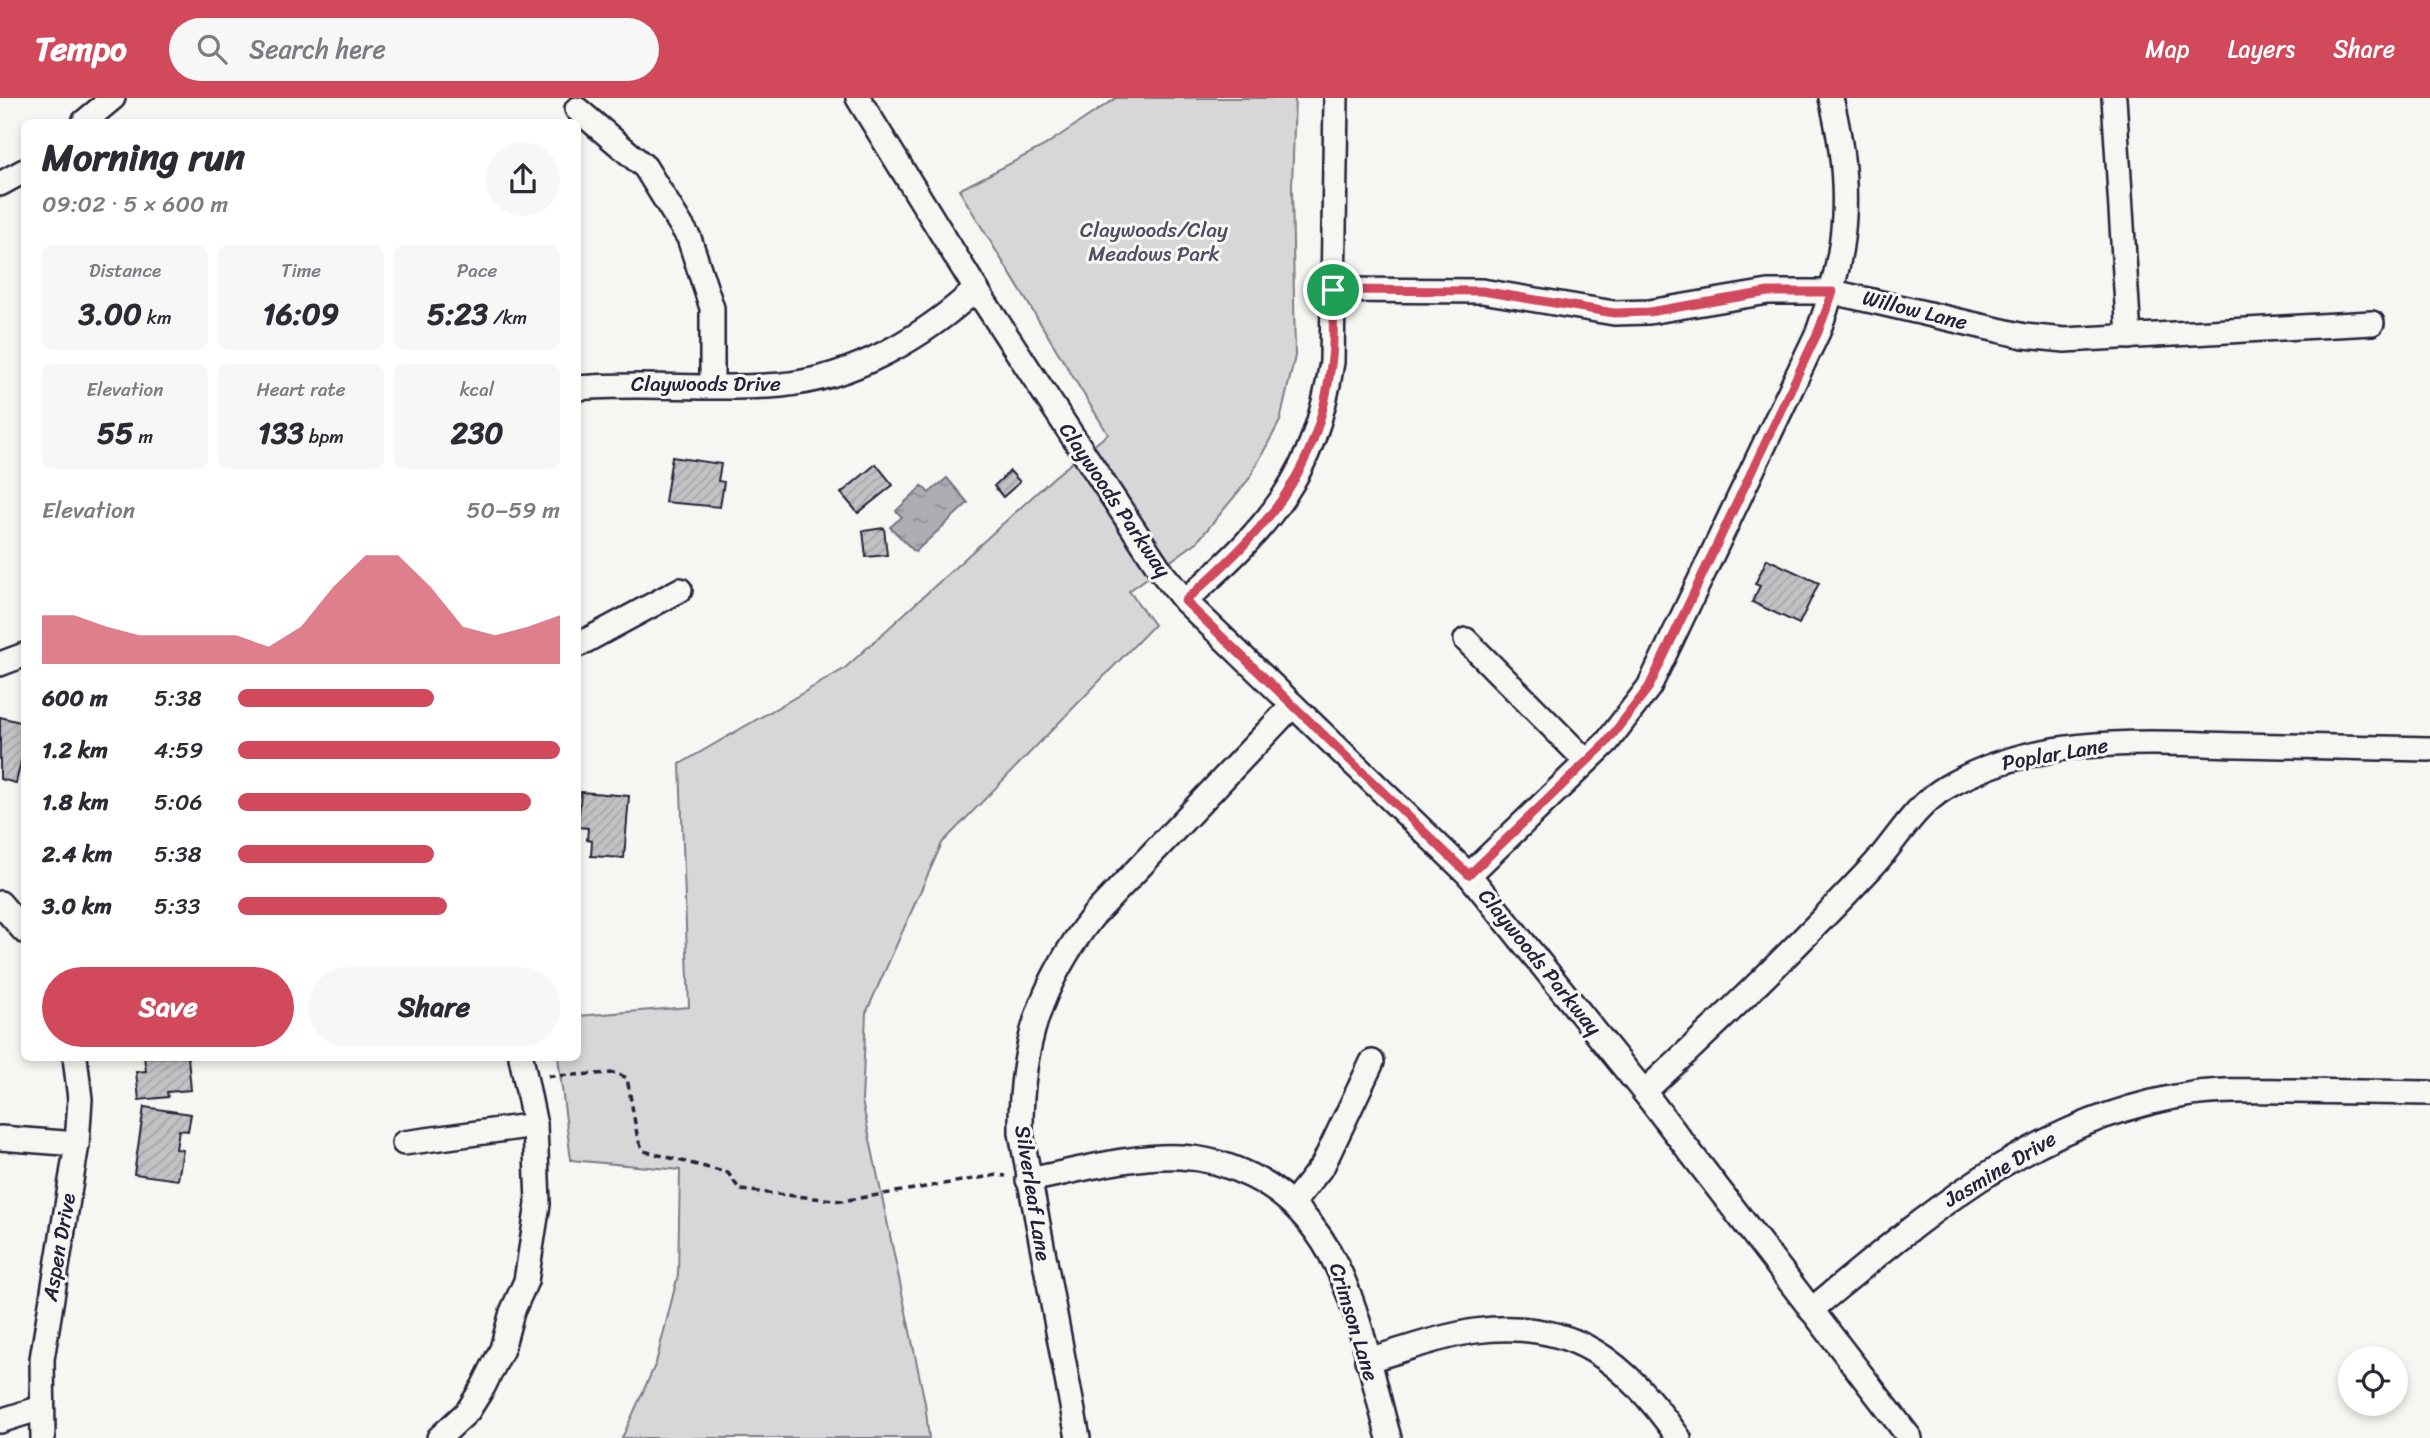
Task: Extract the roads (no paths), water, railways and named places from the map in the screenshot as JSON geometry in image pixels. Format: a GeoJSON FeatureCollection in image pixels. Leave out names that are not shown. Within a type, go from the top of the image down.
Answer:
{"type":"FeatureCollection","features":[{"type":"Feature","properties":{"kind":"street"},"geometry":{"type":"LineString","coordinates":[[88,119],[113,98]]}},
{"type":"Feature","properties":{"kind":"street","name":"Claywoods Parkway"},"geometry":{"type":"LineString","coordinates":[[859,98],[976,289],[1163,574],[1185,601],[1469,875],[1644,1092],[1910,1438]]}},
{"type":"Feature","properties":{"kind":"street"},"geometry":{"type":"LineString","coordinates":[[1185,601],[1256,536],[1298,476],[1313,443],[1325,403],[1332,362],[1336,98]]}},
{"type":"Feature","properties":{"kind":"street"},"geometry":{"type":"LineString","coordinates":[[1469,875],[1627,719],[1649,687],[1818,332],[1833,292],[1843,248],[1846,202],[1844,158],[1831,98]]}},
{"type":"Feature","properties":{"kind":"street"},"geometry":{"type":"LineString","coordinates":[[2114,98],[2129,337]]}},
{"type":"Feature","properties":{"kind":"street"},"geometry":{"type":"LineString","coordinates":[[577,109],[645,167],[689,239],[712,308],[712,385]]}},
{"type":"Feature","properties":{"kind":"street"},"geometry":{"type":"LineString","coordinates":[[0,184],[21,173]]}},
{"type":"Feature","properties":{"kind":"street","name":"Claywoods Drive"},"geometry":{"type":"LineString","coordinates":[[581,388],[712,385],[757,387],[806,382],[876,357],[923,332],[976,289]]}},
{"type":"Feature","properties":{"kind":"street","name":"Willow Lane"},"geometry":{"type":"LineString","coordinates":[[1333,290],[1482,291],[1614,313],[1649,312],[1768,292],[1833,292],[2024,337],[2065,340],[2372,323]]}},
{"type":"Feature","properties":{"kind":"street"},"geometry":{"type":"LineString","coordinates":[[581,643],[680,590]]}},
{"type":"Feature","properties":{"kind":"street"},"geometry":{"type":"LineString","coordinates":[[1466,640],[1586,761]]}},
{"type":"Feature","properties":{"kind":"street"},"geometry":{"type":"LineString","coordinates":[[0,663],[21,656]]}},
{"type":"Feature","properties":{"kind":"street","name":"Silverleaf Lane"},"geometry":{"type":"LineString","coordinates":[[1078,1438],[1021,1133],[1021,1097],[1034,1020],[1050,981],[1071,944],[1093,916],[1293,706]]}},
{"type":"Feature","properties":{"kind":"street","name":"Poplar Lane"},"geometry":{"type":"LineString","coordinates":[[1644,1092],[1728,1015],[1873,866],[1898,831],[1926,803],[1943,789],[1980,769],[2016,757],[2128,742],[2430,750]]}},
{"type":"Feature","properties":{"kind":"street"},"geometry":{"type":"LineString","coordinates":[[0,903],[21,928]]}},
{"type":"Feature","properties":{"kind":"street","name":"Aspen Drive"},"geometry":{"type":"LineString","coordinates":[[43,1438],[42,1359],[47,1312],[77,1144],[80,1099],[75,1061]]}},
{"type":"Feature","properties":{"kind":"street"},"geometry":{"type":"LineString","coordinates":[[1293,1203],[1323,1165],[1372,1062]]}},
{"type":"Feature","properties":{"kind":"street"},"geometry":{"type":"LineString","coordinates":[[439,1438],[468,1411],[483,1387],[502,1349],[512,1312],[526,1281],[538,1204],[535,1125],[523,1067]]}},
{"type":"Feature","properties":{"kind":"street","name":"Jasmine Drive"},"geometry":{"type":"LineString","coordinates":[[1811,1310],[1936,1208],[2037,1143],[2116,1111],[2206,1093],[2430,1093]]}},
{"type":"Feature","properties":{"kind":"street"},"geometry":{"type":"LineString","coordinates":[[404,1143],[535,1125]]}},
{"type":"Feature","properties":{"kind":"street"},"geometry":{"type":"LineString","coordinates":[[0,1138],[77,1144]]}},
{"type":"Feature","properties":{"kind":"street","name":"Crimson Lane"},"geometry":{"type":"LineString","coordinates":[[1028,1180],[1149,1158],[1181,1157],[1237,1169],[1266,1183],[1293,1203],[1314,1226],[1332,1252],[1344,1279],[1389,1438]]}},
{"type":"Feature","properties":{"kind":"street"},"geometry":{"type":"LineString","coordinates":[[1367,1360],[1472,1331],[1504,1328],[1539,1331],[1595,1351],[1622,1369],[1648,1394],[1679,1438]]}},
{"type":"Feature","properties":{"kind":"street"},"geometry":{"type":"LineString","coordinates":[[0,1421],[41,1408]]}},
{"type":"Feature","properties":{"kind":"water"},"geometry":{"type":"Polygon","coordinates":[[[947,478],[968,503],[915,552],[890,527],[902,517],[896,511],[922,486],[929,493],[947,478]]]}},
{"type":"Feature","properties":{"kind":"park label","name":"Claywoods/Clay Meadows Park"},"geometry":{"type":"Point","coordinates":[1154,242]}}]}
